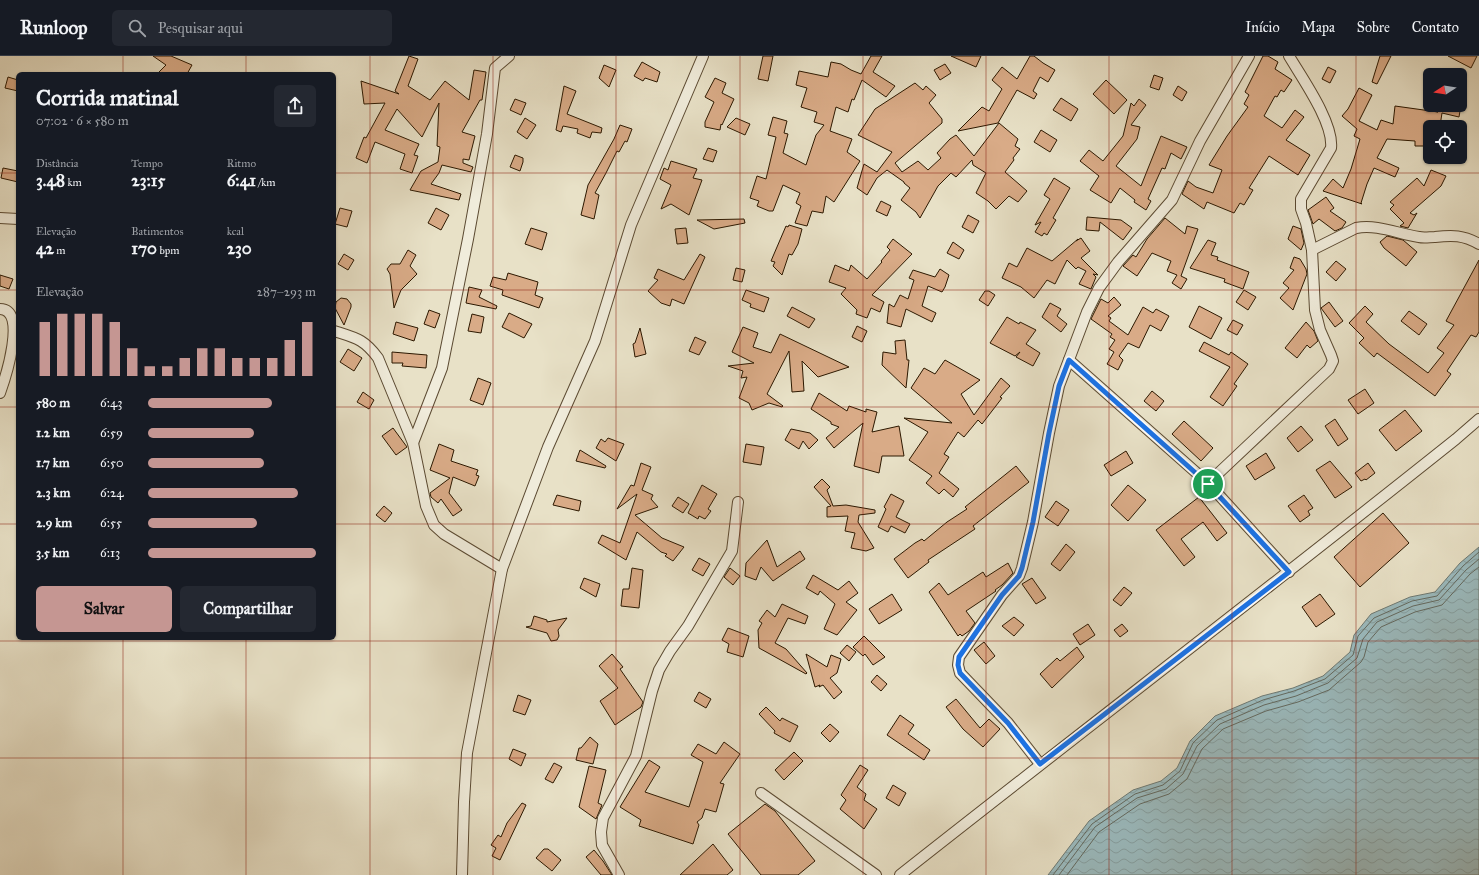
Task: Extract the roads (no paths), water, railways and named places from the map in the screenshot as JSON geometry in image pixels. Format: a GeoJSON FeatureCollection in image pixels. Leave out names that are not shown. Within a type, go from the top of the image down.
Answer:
{"type":"FeatureCollection","features":[{"type":"Feature","properties":{"kind":"street"},"geometry":{"type":"LineString","coordinates":[[413,443],[442,368],[487,134],[495,68],[494,56]]}},
{"type":"Feature","properties":{"kind":"street"},"geometry":{"type":"LineString","coordinates":[[495,68],[509,56]]}},
{"type":"Feature","properties":{"kind":"street"},"geometry":{"type":"LineString","coordinates":[[462,875],[467,753],[502,569],[548,447],[595,341],[631,225],[703,56]]}},
{"type":"Feature","properties":{"kind":"street"},"geometry":{"type":"LineString","coordinates":[[1040,764],[1008,723],[960,673],[958,665],[959,657],[1002,595],[1016,579],[1022,568],[1033,522],[1059,386],[1087,312],[1099,288],[1118,262],[1172,200],[1200,141],[1249,56]]}},
{"type":"Feature","properties":{"kind":"street"},"geometry":{"type":"LineString","coordinates":[[1208,484],[1332,365],[1332,355],[1320,330],[1315,310],[1312,250],[1306,223],[1301,209],[1301,199],[1331,148],[1332,141],[1322,113],[1289,56]]}},
{"type":"Feature","properties":{"kind":"street"},"geometry":{"type":"LineString","coordinates":[[0,218],[16,219]]}},
{"type":"Feature","properties":{"kind":"street"},"geometry":{"type":"LineString","coordinates":[[1312,250],[1363,226],[1372,226],[1419,238],[1452,235],[1462,236],[1479,244]]}},
{"type":"Feature","properties":{"kind":"street"},"geometry":{"type":"LineString","coordinates":[[0,309],[6,310],[10,313],[14,322],[12,350],[0,393]]}},
{"type":"Feature","properties":{"kind":"street"},"geometry":{"type":"LineString","coordinates":[[336,332],[359,339],[370,347],[378,358],[413,443],[426,506],[434,525],[444,534],[502,569]]}},
{"type":"Feature","properties":{"kind":"street"},"geometry":{"type":"LineString","coordinates":[[1069,360],[1208,484],[1289,572]]}},
{"type":"Feature","properties":{"kind":"street"},"geometry":{"type":"LineString","coordinates":[[900,875],[1040,764],[1289,572],[1479,419]]}},
{"type":"Feature","properties":{"kind":"street"},"geometry":{"type":"LineString","coordinates":[[619,875],[602,845],[601,832],[603,818],[636,756],[652,691],[659,670],[670,651],[688,626],[732,552],[738,502]]}},
{"type":"Feature","properties":{"kind":"street"},"geometry":{"type":"LineString","coordinates":[[761,793],[876,875]]}},
{"type":"Feature","properties":{"kind":"water"},"geometry":{"type":"Polygon","coordinates":[[[1479,547],[1479,875],[1048,875],[1089,821],[1133,790],[1161,781],[1177,768],[1190,741],[1215,716],[1262,696],[1293,688],[1323,676],[1350,652],[1354,635],[1371,614],[1410,597],[1435,592],[1460,563],[1479,547]]]}}]}
